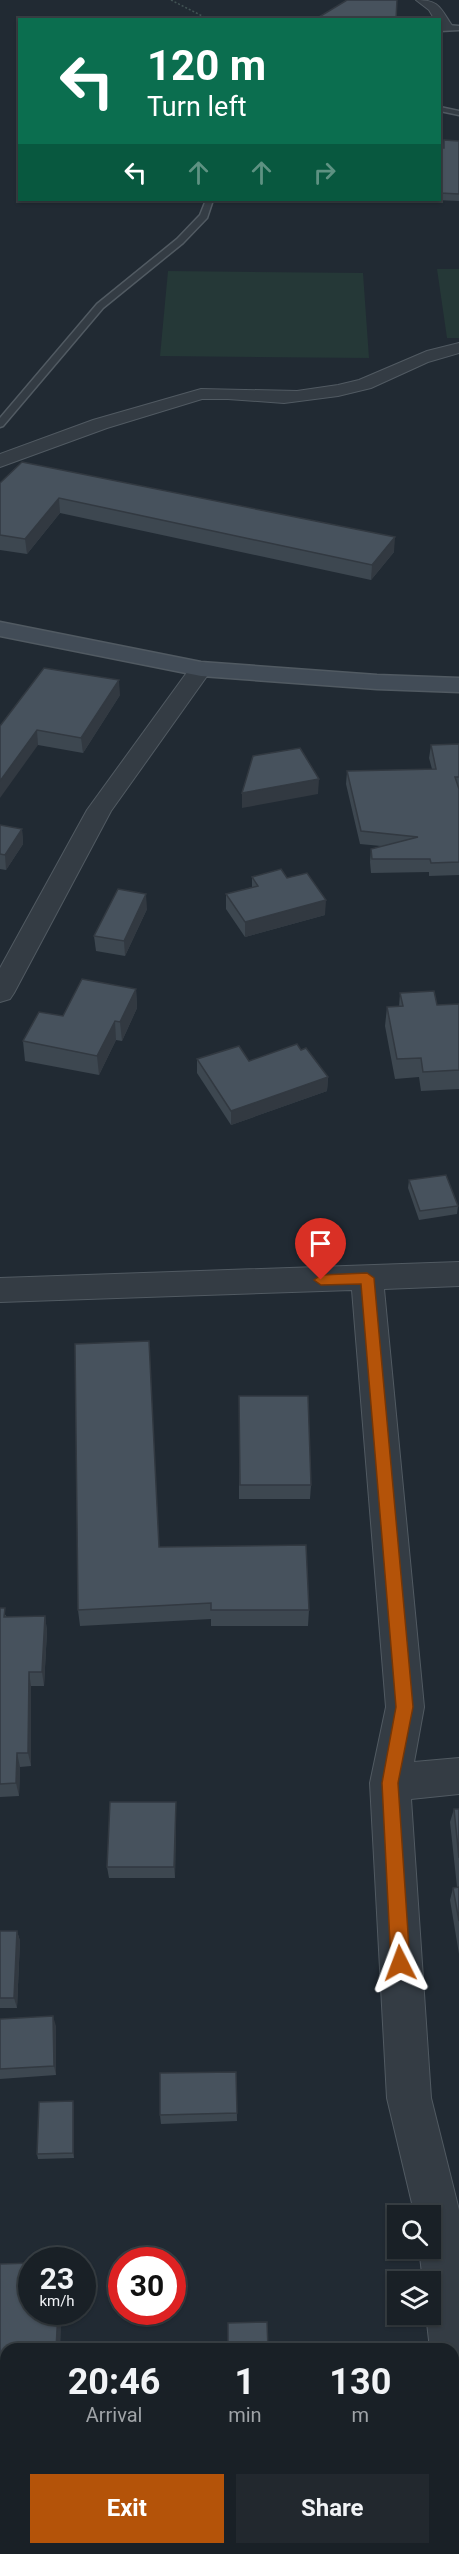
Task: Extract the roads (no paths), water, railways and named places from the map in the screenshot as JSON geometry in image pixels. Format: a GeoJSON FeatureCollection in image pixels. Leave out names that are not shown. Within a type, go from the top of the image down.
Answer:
{"type":"FeatureCollection","features":[{"type":"Feature","properties":{"kind":"street"},"geometry":{"type":"LineString","coordinates":[[422,0],[433,8],[440,18]]}},
{"type":"Feature","properties":{"kind":"street"},"geometry":{"type":"LineString","coordinates":[[0,461],[100,424],[201,394],[214,392],[276,397],[308,396],[364,384],[434,352],[459,348]]}},
{"type":"Feature","properties":{"kind":"street"},"geometry":{"type":"LineString","coordinates":[[0,629],[201,669],[459,686]]}},
{"type":"Feature","properties":{"kind":"street"},"geometry":{"type":"LineString","coordinates":[[0,993],[99,810],[201,669]]}},
{"type":"Feature","properties":{"kind":"street"},"geometry":{"type":"LineString","coordinates":[[0,1290],[459,1274]]}},
{"type":"Feature","properties":{"kind":"street"},"geometry":{"type":"LineString","coordinates":[[367,1278],[405,1707],[390,1783],[408,2098],[439,2221],[453,2343]]}},
{"type":"Feature","properties":{"kind":"street"},"geometry":{"type":"LineString","coordinates":[[390,1783],[459,1776]]}},
{"type":"Feature","properties":{"kind":"lane"},"geometry":{"type":"LineString","coordinates":[[441,108],[459,113]]}},
{"type":"Feature","properties":{"kind":"lane"},"geometry":{"type":"LineString","coordinates":[[449,120],[459,119]]}},
{"type":"Feature","properties":{"kind":"lane"},"geometry":{"type":"LineString","coordinates":[[0,424],[100,306],[180,241],[204,216],[209,201]]}}]}
